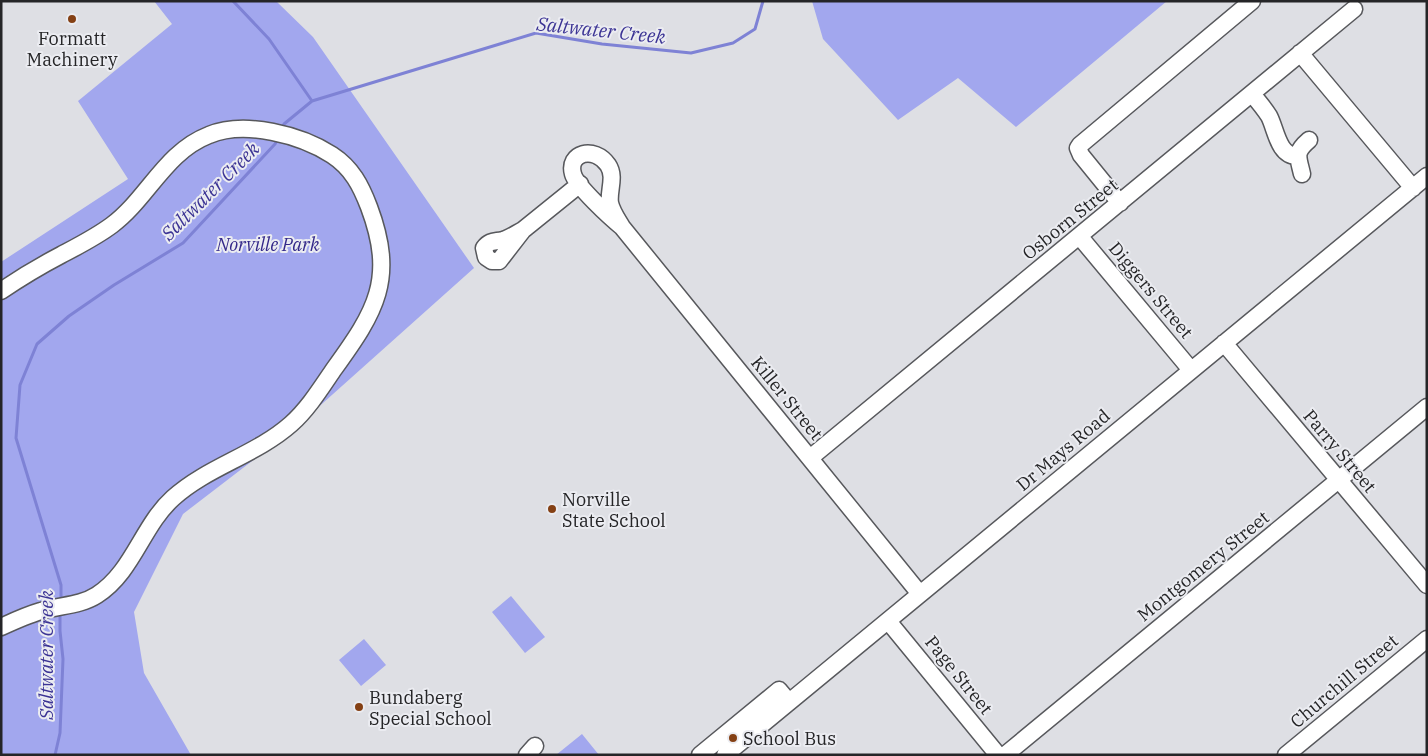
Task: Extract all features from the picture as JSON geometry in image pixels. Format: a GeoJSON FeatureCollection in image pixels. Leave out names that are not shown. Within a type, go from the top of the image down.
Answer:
{"type":"FeatureCollection","features":[{"type":"Feature","properties":{"kind":"street"},"geometry":{"type":"LineString","coordinates":[[1120,203],[1080,155],[1078,148],[1252,1]]}},
{"type":"Feature","properties":{"kind":"street","name":"Osborn Street"},"geometry":{"type":"LineString","coordinates":[[810,458],[1354,9]]}},
{"type":"Feature","properties":{"kind":"street"},"geometry":{"type":"LineString","coordinates":[[1300,53],[1413,188]]}},
{"type":"Feature","properties":{"kind":"street"},"geometry":{"type":"LineString","coordinates":[[1252,94],[1268,115],[1282,146],[1290,155],[1297,156]]}},
{"type":"Feature","properties":{"kind":"street"},"geometry":{"type":"LineString","coordinates":[[1,291],[39,267],[112,226],[136,203],[166,165],[193,143],[208,135],[238,128],[281,135],[316,147],[337,159],[347,168],[362,188],[374,220],[381,247],[379,289],[369,318],[362,331],[316,395],[292,423],[268,441],[188,486],[174,497],[155,518],[117,579],[96,596],[83,602],[27,615],[1,627]]}},
{"type":"Feature","properties":{"kind":"street"},"geometry":{"type":"LineString","coordinates":[[1302,174],[1297,156],[1300,147],[1309,140]]}},
{"type":"Feature","properties":{"kind":"street"},"geometry":{"type":"LineString","coordinates":[[590,152],[600,157],[610,168],[612,178],[610,204],[613,213],[622,227],[605,213],[575,180],[572,171],[574,162],[578,157],[590,152]]}},
{"type":"Feature","properties":{"kind":"street","name":"Dr Mays Road"},"geometry":{"type":"LineString","coordinates":[[725,755],[1427,176]]}},
{"type":"Feature","properties":{"kind":"street"},"geometry":{"type":"LineString","coordinates":[[523,230],[580,184]]}},
{"type":"Feature","properties":{"kind":"street","name":"Killer Street"},"geometry":{"type":"LineString","coordinates":[[622,227],[920,594]]}},
{"type":"Feature","properties":{"kind":"street","name":"Diggers Street"},"geometry":{"type":"LineString","coordinates":[[1080,237],[1191,370]]}},
{"type":"Feature","properties":{"kind":"street","name":"Parry Street"},"geometry":{"type":"LineString","coordinates":[[1224,343],[1427,585]]}},
{"type":"Feature","properties":{"kind":"street","name":"Montgomery Street"},"geometry":{"type":"LineString","coordinates":[[1005,755],[1427,407]]}},
{"type":"Feature","properties":{"kind":"street","name":"Page Street"},"geometry":{"type":"LineString","coordinates":[[888,620],[998,755]]}},
{"type":"Feature","properties":{"kind":"street","name":"Churchill Street"},"geometry":{"type":"LineString","coordinates":[[1288,754],[1427,639]]}},
{"type":"Feature","properties":{"kind":"street"},"geometry":{"type":"LineString","coordinates":[[700,755],[779,690],[789,702]]}},
{"type":"Feature","properties":{"kind":"green space","name":"Norville Park"},"geometry":{"type":"Polygon","coordinates":[[[154,1],[276,1],[313,37],[474,268],[295,428],[183,514],[134,612],[144,673],[191,755],[1,755],[1,262],[128,179],[78,101],[172,24],[154,1]]]}},
{"type":"Feature","properties":{"kind":"green space"},"geometry":{"type":"Polygon","coordinates":[[[812,1],[1167,1],[1016,127],[958,78],[898,120],[823,39],[812,1]]]}},
{"type":"Feature","properties":{"kind":"green space"},"geometry":{"type":"Polygon","coordinates":[[[511,596],[545,637],[525,653],[492,612],[511,596]]]}},
{"type":"Feature","properties":{"kind":"green space"},"geometry":{"type":"Polygon","coordinates":[[[364,639],[386,665],[361,686],[339,660],[364,639]]]}},
{"type":"Feature","properties":{"kind":"green space"},"geometry":{"type":"Polygon","coordinates":[[[582,734],[599,755],[556,755],[582,734]]]}},
{"type":"Feature","properties":{"kind":"waterway"},"geometry":{"type":"LineString","coordinates":[[233,1],[269,39],[312,101]]}},
{"type":"Feature","properties":{"kind":"waterway","name":"Saltwater Creek"},"geometry":{"type":"LineString","coordinates":[[282,129],[284,124],[312,101],[536,33],[602,44],[691,53],[733,43],[755,29],[763,1]]}},
{"type":"Feature","properties":{"kind":"waterway","name":"Saltwater Creek"},"geometry":{"type":"LineString","coordinates":[[61,602],[61,585],[16,438],[20,385],[37,344],[69,316],[114,285],[183,243],[275,144],[279,137]]}},
{"type":"Feature","properties":{"kind":"waterway","name":"Saltwater Creek"},"geometry":{"type":"LineString","coordinates":[[55,755],[60,733],[63,659],[60,611]]}},
{"type":"Feature","properties":{"kind":"place","name":"Formatt Machinery"},"geometry":{"type":"Point","coordinates":[72,19]}},
{"type":"Feature","properties":{"kind":"place","name":"Norville State School"},"geometry":{"type":"Point","coordinates":[552,509]}},
{"type":"Feature","properties":{"kind":"place","name":"Bundaberg Special School"},"geometry":{"type":"Point","coordinates":[359,707]}},
{"type":"Feature","properties":{"kind":"place","name":"School Bus"},"geometry":{"type":"Point","coordinates":[733,738]}}]}
